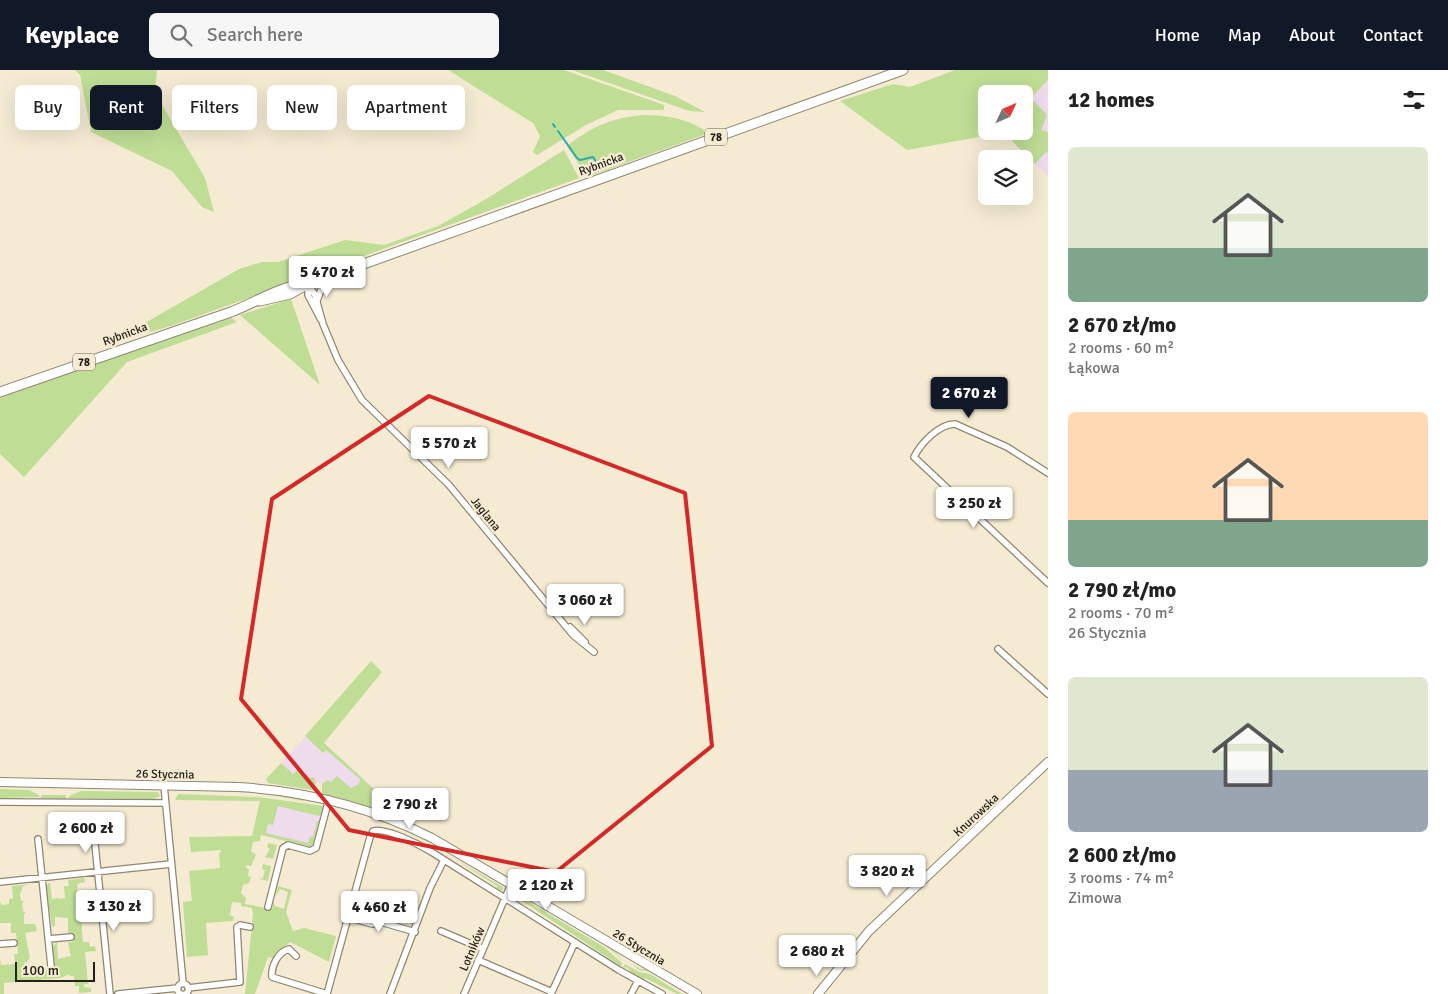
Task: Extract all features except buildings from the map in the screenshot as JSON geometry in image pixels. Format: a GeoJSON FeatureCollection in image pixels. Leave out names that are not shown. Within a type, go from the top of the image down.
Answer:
{"type":"FeatureCollection","features":[{"type":"Feature","properties":{"kind":"main road","name":"Rybnicka"},"geometry":{"type":"LineString","coordinates":[[260,301],[290,294],[308,284],[903,70]]}},
{"type":"Feature","properties":{"kind":"main road","name":"Rybnicka"},"geometry":{"type":"LineString","coordinates":[[0,392],[260,301],[301,284],[308,284]]}},
{"type":"Feature","properties":{"kind":"street"},"geometry":{"type":"LineString","coordinates":[[290,294],[303,296],[314,301],[331,276]]}},
{"type":"Feature","properties":{"kind":"street","name":"Jaglana"},"geometry":{"type":"LineString","coordinates":[[308,284],[344,372],[366,405],[449,485],[564,623],[594,652]]}},
{"type":"Feature","properties":{"kind":"street"},"geometry":{"type":"LineString","coordinates":[[1048,473],[1007,447],[955,424],[946,424],[940,428],[915,454],[915,459],[1048,583]]}},
{"type":"Feature","properties":{"kind":"street"},"geometry":{"type":"LineString","coordinates":[[998,649],[1048,694]]}},
{"type":"Feature","properties":{"kind":"street","name":"Knurowska"},"geometry":{"type":"LineString","coordinates":[[818,994],[869,930],[1048,762]]}},
{"type":"Feature","properties":{"kind":"street","name":"26 Stycznia"},"geometry":{"type":"LineString","coordinates":[[0,782],[269,789],[329,799],[367,810],[414,829],[697,994]]}},
{"type":"Feature","properties":{"kind":"street"},"geometry":{"type":"LineString","coordinates":[[164,785],[183,983],[188,988]]}},
{"type":"Feature","properties":{"kind":"street"},"geometry":{"type":"LineString","coordinates":[[268,907],[283,848],[288,845],[310,851],[316,848],[329,799]]}},
{"type":"Feature","properties":{"kind":"street"},"geometry":{"type":"LineString","coordinates":[[0,802],[165,803]]}},
{"type":"Feature","properties":{"kind":"street"},"geometry":{"type":"LineString","coordinates":[[296,956],[289,949],[285,950],[276,960],[272,977],[327,994],[372,831],[379,830],[409,840],[444,860],[662,994]]}},
{"type":"Feature","properties":{"kind":"street"},"geometry":{"type":"LineString","coordinates":[[94,834],[110,994]]}},
{"type":"Feature","properties":{"kind":"street"},"geometry":{"type":"LineString","coordinates":[[38,839],[50,966]]}},
{"type":"Feature","properties":{"kind":"street"},"geometry":{"type":"LineString","coordinates":[[390,994],[434,879],[444,860]]}},
{"type":"Feature","properties":{"kind":"street"},"geometry":{"type":"LineString","coordinates":[[0,882],[171,864]]}},
{"type":"Feature","properties":{"kind":"street","name":"Lotników"},"geometry":{"type":"LineString","coordinates":[[464,994],[510,884]]}},
{"type":"Feature","properties":{"kind":"street"},"geometry":{"type":"LineString","coordinates":[[348,917],[372,924],[381,922],[415,932]]}},
{"type":"Feature","properties":{"kind":"street"},"geometry":{"type":"LineString","coordinates":[[178,988],[184,994],[188,988],[240,982],[237,928],[240,925],[250,927]]}},
{"type":"Feature","properties":{"kind":"street"},"geometry":{"type":"LineString","coordinates":[[441,931],[483,949]]}},
{"type":"Feature","properties":{"kind":"street"},"geometry":{"type":"LineString","coordinates":[[48,939],[71,937]]}},
{"type":"Feature","properties":{"kind":"street"},"geometry":{"type":"LineString","coordinates":[[478,960],[551,993],[575,942]]}},
{"type":"Feature","properties":{"kind":"street"},"geometry":{"type":"LineString","coordinates":[[0,944],[14,943]]}},
{"type":"Feature","properties":{"kind":"street"},"geometry":{"type":"LineString","coordinates":[[631,994],[638,981]]}},
{"type":"Feature","properties":{"kind":"street"},"geometry":{"type":"LineString","coordinates":[[118,994],[178,988],[183,983]]}},
{"type":"Feature","properties":{"kind":"highlighted area"},"geometry":{"type":"Polygon","coordinates":[[[429,396],[685,493],[712,746],[556,872],[349,830],[241,699],[272,499],[429,396]]]}},
{"type":"Feature","properties":{"kind":"shaded area"},"geometry":{"type":"Polygon","coordinates":[[[1048,80],[1048,132],[1041,130],[1033,104],[1033,96],[1048,80]]]}},
{"type":"Feature","properties":{"kind":"shaded area"},"geometry":{"type":"Polygon","coordinates":[[[1048,150],[1048,176],[1035,164],[1048,150]]]}},
{"type":"Feature","properties":{"kind":"shaded area"},"geometry":{"type":"Polygon","coordinates":[[[310,731],[390,802],[275,771],[310,731]]]}},
{"type":"Feature","properties":{"kind":"shaded area"},"geometry":{"type":"Polygon","coordinates":[[[260,801],[321,816],[312,847],[253,833],[260,801]]]}},
{"type":"Feature","properties":{"kind":"green space"},"geometry":{"type":"Polygon","coordinates":[[[75,70],[157,70],[156,85],[90,85],[90,127],[80,75],[75,70]]]}},
{"type":"Feature","properties":{"kind":"green space"},"geometry":{"type":"Polygon","coordinates":[[[448,70],[564,70],[664,105],[664,110],[618,110],[586,125],[537,155],[533,152],[540,136],[533,123],[448,70]]]}},
{"type":"Feature","properties":{"kind":"green space"},"geometry":{"type":"Polygon","coordinates":[[[572,70],[603,70],[675,96],[705,112],[689,111],[572,70]]]}},
{"type":"Feature","properties":{"kind":"green space"},"geometry":{"type":"Polygon","coordinates":[[[955,70],[1048,70],[1048,80],[1033,96],[1033,85],[978,85],[978,137],[907,150],[840,101],[893,84],[910,87],[955,70]]]}},
{"type":"Feature","properties":{"kind":"green space"},"geometry":{"type":"Polygon","coordinates":[[[1033,100],[1047,115],[1041,130],[1048,132],[1048,153],[1046,152],[1035,164],[1033,162],[1033,150],[1021,150],[1011,140],[1033,140],[1033,100]]]}},
{"type":"Feature","properties":{"kind":"green space"},"geometry":{"type":"Polygon","coordinates":[[[162,105],[172,122],[172,130],[177,130],[205,178],[214,212],[202,207],[172,171],[91,132],[91,130],[162,130],[162,105]]]}},
{"type":"Feature","properties":{"kind":"green space"},"geometry":{"type":"Polygon","coordinates":[[[644,115],[678,119],[694,124],[709,133],[587,177],[567,146],[585,133],[603,124],[622,118],[644,115]]]}},
{"type":"Feature","properties":{"kind":"green space"},"geometry":{"type":"Polygon","coordinates":[[[564,150],[579,178],[171,326],[128,338],[145,323],[239,269],[262,262],[278,262],[345,240],[384,245],[438,226],[488,198],[564,150]]]}},
{"type":"Feature","properties":{"kind":"green space"},"geometry":{"type":"Polygon","coordinates":[[[291,299],[320,385],[240,315],[291,299]]]}},
{"type":"Feature","properties":{"kind":"green space"},"geometry":{"type":"Polygon","coordinates":[[[231,318],[237,322],[127,362],[24,477],[0,454],[0,398],[165,337],[189,332],[231,318]]]}},
{"type":"Feature","properties":{"kind":"green space"},"geometry":{"type":"Polygon","coordinates":[[[371,661],[382,672],[324,743],[403,816],[402,819],[348,800],[322,794],[322,784],[328,780],[331,782],[337,776],[351,788],[359,784],[360,779],[326,750],[323,753],[305,736],[371,661]]]}},
{"type":"Feature","properties":{"kind":"green space"},"geometry":{"type":"Polygon","coordinates":[[[281,763],[293,774],[298,769],[309,778],[313,777],[316,782],[313,790],[268,783],[266,779],[281,763]]]}},
{"type":"Feature","properties":{"kind":"green space"},"geometry":{"type":"Polygon","coordinates":[[[0,789],[29,790],[39,795],[39,797],[0,798],[0,789]]]}},
{"type":"Feature","properties":{"kind":"green space"},"geometry":{"type":"Polygon","coordinates":[[[211,789],[259,791],[305,797],[304,801],[260,793],[210,791],[211,789]]]}},
{"type":"Feature","properties":{"kind":"green space"},"geometry":{"type":"Polygon","coordinates":[[[81,791],[158,792],[160,796],[154,799],[69,798],[69,796],[81,791]]]}},
{"type":"Feature","properties":{"kind":"green space"},"geometry":{"type":"Polygon","coordinates":[[[178,794],[258,797],[324,806],[322,815],[319,816],[278,806],[273,825],[268,824],[266,833],[308,843],[310,837],[313,837],[317,821],[319,821],[312,847],[261,835],[260,841],[253,842],[251,851],[256,855],[251,866],[246,865],[246,868],[249,869],[248,876],[251,877],[249,883],[243,885],[241,893],[246,898],[245,904],[272,909],[274,901],[275,906],[284,909],[288,892],[280,889],[275,897],[278,886],[292,890],[286,912],[293,931],[304,928],[336,936],[329,962],[290,942],[274,958],[268,957],[255,994],[245,994],[253,914],[252,908],[241,906],[241,903],[232,902],[230,915],[234,917],[233,921],[206,923],[208,955],[187,957],[183,902],[192,901],[189,871],[220,868],[219,853],[221,852],[221,850],[191,852],[189,837],[252,836],[260,801],[175,800],[178,794]]]}},
{"type":"Feature","properties":{"kind":"green space"},"geometry":{"type":"Polygon","coordinates":[[[41,795],[66,795],[66,799],[41,798],[41,795]]]}},
{"type":"Feature","properties":{"kind":"green space"},"geometry":{"type":"Polygon","coordinates":[[[268,843],[277,845],[273,859],[265,857],[270,849],[267,847],[268,843]]]}},
{"type":"Feature","properties":{"kind":"green space"},"geometry":{"type":"Polygon","coordinates":[[[453,858],[503,887],[503,890],[499,892],[495,890],[497,886],[453,858]]]}},
{"type":"Feature","properties":{"kind":"green space"},"geometry":{"type":"Polygon","coordinates":[[[263,864],[271,866],[268,881],[259,879],[263,878],[265,870],[262,869],[263,864]]]}},
{"type":"Feature","properties":{"kind":"green space"},"geometry":{"type":"Polygon","coordinates":[[[84,878],[85,882],[77,884],[79,908],[87,908],[88,913],[81,914],[86,917],[81,917],[83,942],[89,942],[90,947],[95,946],[96,951],[85,952],[88,984],[84,984],[84,987],[91,988],[91,992],[79,993],[79,986],[75,986],[74,976],[69,974],[61,978],[4,983],[4,994],[0,994],[0,957],[1,965],[15,964],[14,954],[18,954],[16,933],[11,933],[11,923],[0,923],[0,902],[2,905],[9,904],[9,899],[13,898],[12,886],[31,884],[23,886],[20,894],[21,901],[25,901],[22,903],[23,911],[26,913],[24,914],[24,924],[35,924],[37,931],[25,933],[30,958],[27,962],[28,969],[40,967],[41,970],[54,969],[52,947],[57,942],[58,959],[71,956],[68,943],[74,941],[73,933],[68,933],[68,918],[55,917],[55,926],[52,927],[46,886],[50,882],[52,899],[58,898],[58,896],[59,899],[65,898],[64,886],[69,886],[68,880],[84,878]]]}},
{"type":"Feature","properties":{"kind":"green space"},"geometry":{"type":"Polygon","coordinates":[[[516,890],[608,945],[624,961],[605,945],[516,890]]]}},
{"type":"Feature","properties":{"kind":"green space"},"geometry":{"type":"Polygon","coordinates":[[[512,892],[604,947],[622,963],[621,966],[516,897],[513,901],[509,897],[512,892]]]}},
{"type":"Feature","properties":{"kind":"green space"},"geometry":{"type":"Polygon","coordinates":[[[625,964],[639,972],[650,974],[682,994],[677,994],[645,978],[643,981],[629,973],[630,970],[626,967],[623,968],[625,964]]]}},
{"type":"Feature","properties":{"kind":"green space"},"geometry":{"type":"Polygon","coordinates":[[[632,964],[640,969],[651,970],[688,994],[651,972],[639,970],[632,964]]]}},
{"type":"Feature","properties":{"kind":"waterway"},"geometry":{"type":"LineString","coordinates":[[558,131],[577,158],[580,160],[593,157],[599,166]]}}]}
